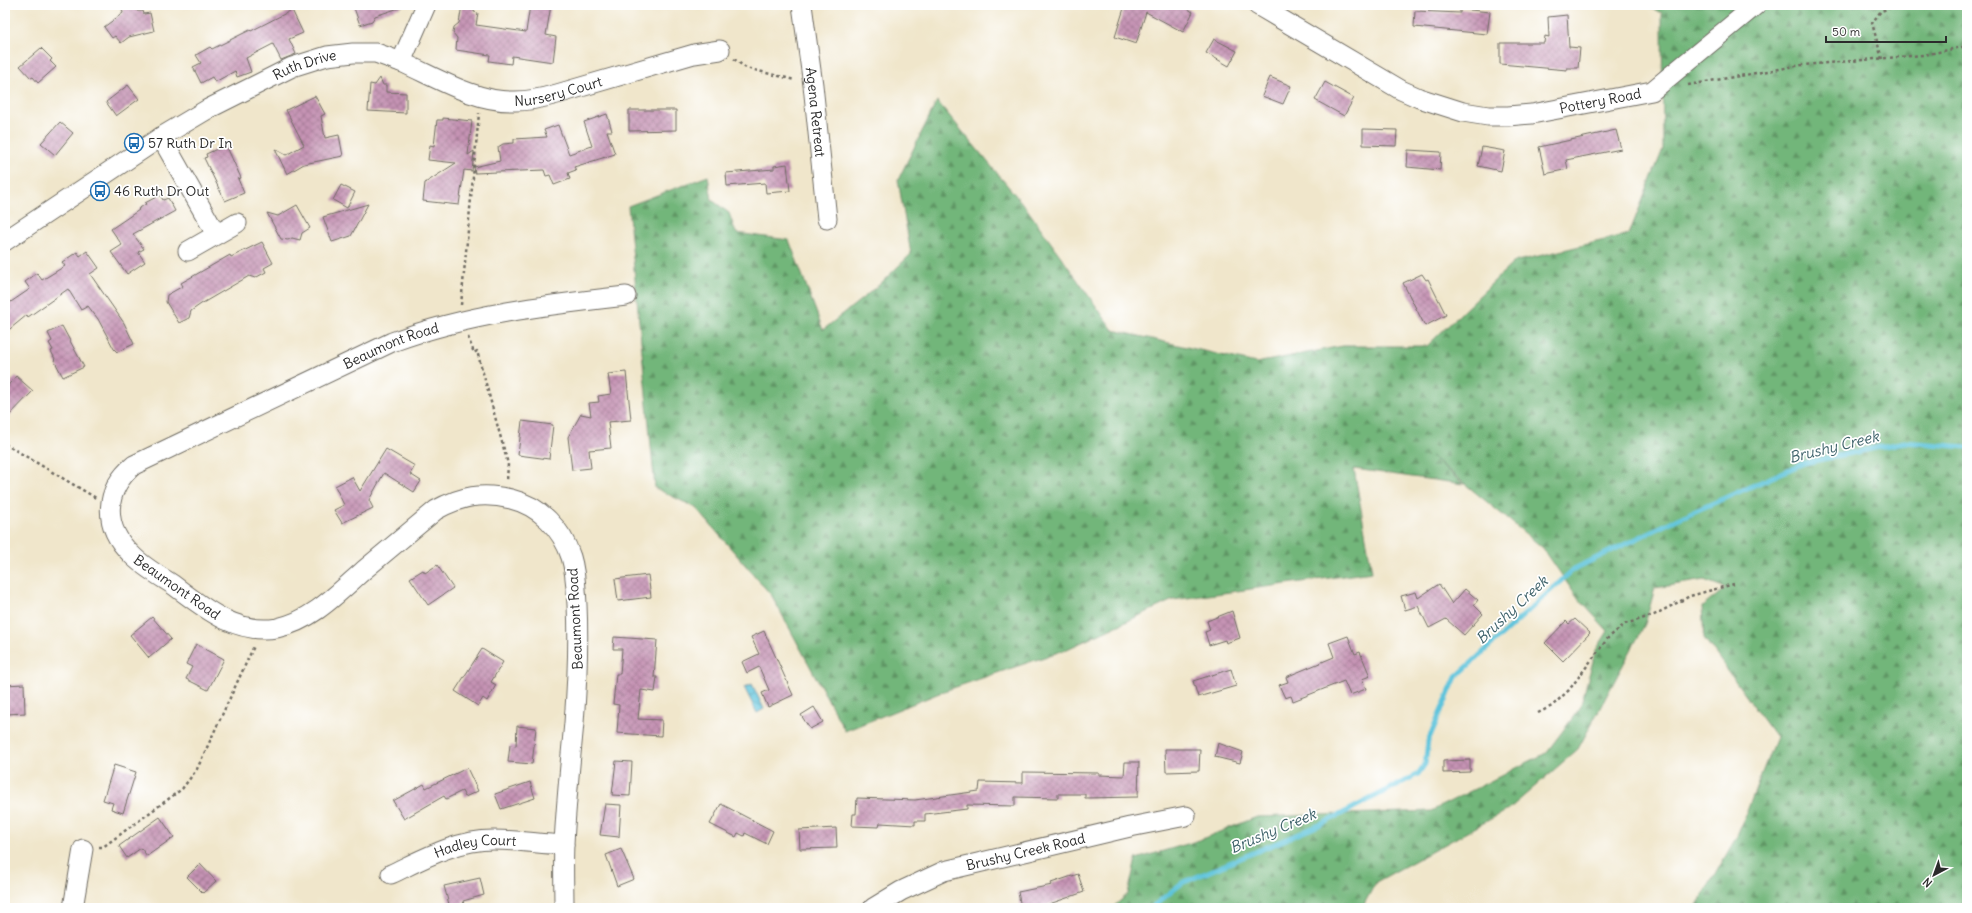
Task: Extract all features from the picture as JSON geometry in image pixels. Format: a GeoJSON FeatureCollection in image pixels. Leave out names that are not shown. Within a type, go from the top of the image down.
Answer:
{"type":"FeatureCollection","features":[{"type":"Feature","properties":{"kind":"street"},"geometry":{"type":"LineString","coordinates":[[401,62],[426,5]]}},
{"type":"Feature","properties":{"kind":"street","name":"Agena Retreat"},"geometry":{"type":"LineString","coordinates":[[802,5],[813,85],[827,219]]}},
{"type":"Feature","properties":{"kind":"street","name":"Pottery Road"},"geometry":{"type":"LineString","coordinates":[[1257,5],[1401,90],[1419,98],[1463,112],[1488,116],[1532,114],[1652,91],[1756,5]]}},
{"type":"Feature","properties":{"kind":"street","name":"Nursery Court"},"geometry":{"type":"LineString","coordinates":[[401,62],[480,97],[514,102],[536,100],[694,54],[720,50]]}},
{"type":"Feature","properties":{"kind":"street","name":"Ruth Drive"},"geometry":{"type":"LineString","coordinates":[[5,241],[161,137],[208,109],[292,68],[326,56],[353,53],[376,54],[401,62]]}},
{"type":"Feature","properties":{"kind":"street"},"geometry":{"type":"LineString","coordinates":[[161,137],[216,234]]}},
{"type":"Feature","properties":{"kind":"street"},"geometry":{"type":"LineString","coordinates":[[188,251],[237,223]]}},
{"type":"Feature","properties":{"kind":"street","name":"Beaumont Road"},"geometry":{"type":"LineString","coordinates":[[564,908],[564,846],[578,668],[575,578],[571,557],[562,537],[548,520],[536,509],[522,502],[488,495],[470,496],[453,500],[436,510],[309,615],[278,628],[260,630],[241,627],[223,620],[131,555],[117,536],[111,522],[110,507],[112,494],[118,482],[130,469],[145,459],[392,342],[422,331],[462,320],[524,308],[626,296]]}},
{"type":"Feature","properties":{"kind":"street","name":"Brushy Creek Road"},"geometry":{"type":"LineString","coordinates":[[873,908],[901,891],[944,871],[1130,827],[1186,816]]}},
{"type":"Feature","properties":{"kind":"street","name":"Hadley Court"},"geometry":{"type":"LineString","coordinates":[[391,874],[441,851],[472,842],[492,840],[564,846]]}},
{"type":"Feature","properties":{"kind":"street"},"geometry":{"type":"LineString","coordinates":[[73,908],[82,849]]}},
{"type":"Feature","properties":{"kind":"path"},"geometry":{"type":"LineString","coordinates":[[1882,59],[1872,23],[1881,11],[1899,5]]}},
{"type":"Feature","properties":{"kind":"path"},"geometry":{"type":"LineString","coordinates":[[1687,85],[1802,66],[1924,55],[1967,46]]}},
{"type":"Feature","properties":{"kind":"path"},"geometry":{"type":"LineString","coordinates":[[720,50],[746,68],[813,85]]}},
{"type":"Feature","properties":{"kind":"path"},"geometry":{"type":"LineString","coordinates":[[480,97],[461,305],[462,320],[474,352],[477,351],[508,464],[506,498]]}},
{"type":"Feature","properties":{"kind":"path"},"geometry":{"type":"LineString","coordinates":[[5,444],[110,507]]}},
{"type":"Feature","properties":{"kind":"path"},"geometry":{"type":"LineString","coordinates":[[1538,713],[1552,706],[1569,690],[1608,638],[1625,624],[1654,615],[1690,596],[1734,584]]}},
{"type":"Feature","properties":{"kind":"path"},"geometry":{"type":"LineString","coordinates":[[82,849],[103,847],[182,789],[197,769],[250,658]]}},
{"type":"Feature","properties":{"kind":"green space"},"geometry":{"type":"Polygon","coordinates":[[[1644,5],[1967,5],[1967,908],[1696,908],[1738,834],[1776,737],[1704,638],[1702,607],[1726,588],[1704,580],[1655,588],[1645,624],[1578,749],[1509,809],[1376,882],[1362,908],[1112,908],[1128,894],[1136,859],[1194,842],[1257,817],[1431,811],[1546,753],[1580,708],[1596,650],[1608,631],[1576,596],[1543,548],[1431,456],[1463,484],[1354,469],[1372,572],[1173,600],[1065,650],[947,690],[845,731],[772,596],[696,508],[655,488],[628,206],[708,176],[712,200],[729,213],[736,233],[789,240],[823,330],[879,285],[911,254],[898,180],[937,101],[1027,209],[1113,330],[1256,363],[1342,346],[1427,346],[1514,262],[1629,234],[1663,149],[1662,13],[1644,5]]]}},
{"type":"Feature","properties":{"kind":"water"},"geometry":{"type":"Polygon","coordinates":[[[752,684],[764,709],[757,713],[744,687],[752,684]]]}},
{"type":"Feature","properties":{"kind":"building"},"geometry":{"type":"Polygon","coordinates":[[[121,5],[136,5],[137,11],[143,11],[144,14],[150,13],[154,31],[129,37],[121,43],[115,36],[112,38],[104,27],[123,13],[121,5]]]}},
{"type":"Feature","properties":{"kind":"building"},"geometry":{"type":"Polygon","coordinates":[[[353,5],[401,5],[402,7],[375,16],[372,21],[360,25],[353,5]]]}},
{"type":"Feature","properties":{"kind":"building"},"geometry":{"type":"Polygon","coordinates":[[[462,5],[475,5],[474,12],[478,13],[476,25],[526,32],[530,5],[551,5],[546,35],[556,37],[553,62],[512,56],[511,64],[489,61],[490,55],[456,50],[457,38],[453,33],[454,27],[459,23],[462,5]]]}},
{"type":"Feature","properties":{"kind":"building"},"geometry":{"type":"Polygon","coordinates":[[[1125,5],[1181,5],[1193,12],[1183,32],[1146,12],[1136,44],[1115,37],[1125,5]]]}},
{"type":"Feature","properties":{"kind":"building"},"geometry":{"type":"Polygon","coordinates":[[[1460,9],[1490,12],[1487,34],[1414,27],[1415,11],[1460,13],[1460,9]]]}},
{"type":"Feature","properties":{"kind":"building"},"geometry":{"type":"Polygon","coordinates":[[[292,10],[303,33],[289,39],[296,54],[281,60],[273,44],[246,58],[251,72],[237,77],[235,71],[215,82],[212,77],[201,83],[193,67],[201,63],[196,55],[210,47],[212,49],[250,30],[251,31],[292,10]]]}},
{"type":"Feature","properties":{"kind":"building"},"geometry":{"type":"Polygon","coordinates":[[[1567,15],[1569,47],[1580,48],[1578,68],[1567,68],[1567,70],[1500,64],[1500,43],[1544,43],[1545,36],[1549,37],[1548,17],[1567,15]]]}},
{"type":"Feature","properties":{"kind":"building"},"geometry":{"type":"Polygon","coordinates":[[[1214,39],[1237,51],[1229,66],[1206,53],[1214,39]]]}},
{"type":"Feature","properties":{"kind":"building"},"geometry":{"type":"Polygon","coordinates":[[[41,48],[52,59],[50,61],[56,67],[38,83],[20,66],[41,48]]]}},
{"type":"Feature","properties":{"kind":"building"},"geometry":{"type":"Polygon","coordinates":[[[1270,77],[1291,86],[1283,104],[1262,96],[1270,77]]]}},
{"type":"Feature","properties":{"kind":"building"},"geometry":{"type":"Polygon","coordinates":[[[380,78],[383,85],[386,85],[386,92],[406,93],[406,113],[368,111],[370,84],[375,85],[380,78]]]}},
{"type":"Feature","properties":{"kind":"building"},"geometry":{"type":"Polygon","coordinates":[[[1325,82],[1354,98],[1344,116],[1315,100],[1325,82]]]}},
{"type":"Feature","properties":{"kind":"building"},"geometry":{"type":"Polygon","coordinates":[[[128,85],[139,99],[116,116],[106,102],[128,85]]]}},
{"type":"Feature","properties":{"kind":"building"},"geometry":{"type":"Polygon","coordinates":[[[315,96],[325,114],[321,116],[325,138],[339,135],[343,156],[304,164],[287,174],[275,149],[286,155],[304,145],[286,110],[315,96]]]}},
{"type":"Feature","properties":{"kind":"building"},"geometry":{"type":"Polygon","coordinates":[[[629,110],[676,110],[676,130],[629,131],[629,110]]]}},
{"type":"Feature","properties":{"kind":"building"},"geometry":{"type":"Polygon","coordinates":[[[607,114],[612,131],[607,131],[615,154],[574,167],[576,170],[568,173],[570,179],[554,185],[550,175],[546,176],[544,170],[475,173],[474,167],[500,161],[498,147],[503,144],[514,143],[514,139],[547,137],[544,130],[558,125],[569,154],[592,146],[584,122],[607,114]]]}},
{"type":"Feature","properties":{"kind":"building"},"geometry":{"type":"Polygon","coordinates":[[[443,118],[472,121],[468,155],[474,151],[472,171],[464,170],[459,205],[423,201],[425,183],[456,163],[428,160],[430,145],[434,146],[437,120],[443,120],[443,118]]]}},
{"type":"Feature","properties":{"kind":"building"},"geometry":{"type":"Polygon","coordinates":[[[60,122],[73,133],[55,155],[41,143],[60,122]]]}},
{"type":"Feature","properties":{"kind":"building"},"geometry":{"type":"Polygon","coordinates":[[[1363,129],[1397,130],[1396,146],[1363,145],[1363,129]]]}},
{"type":"Feature","properties":{"kind":"building"},"geometry":{"type":"Polygon","coordinates":[[[1616,130],[1621,149],[1566,160],[1568,169],[1545,174],[1539,147],[1616,130]]]}},
{"type":"Feature","properties":{"kind":"building"},"geometry":{"type":"Polygon","coordinates":[[[226,145],[241,178],[238,179],[244,193],[225,201],[204,158],[207,157],[206,154],[226,145]]]}},
{"type":"Feature","properties":{"kind":"building"},"geometry":{"type":"Polygon","coordinates":[[[1482,147],[1505,151],[1501,171],[1478,166],[1482,147]]]}},
{"type":"Feature","properties":{"kind":"building"},"geometry":{"type":"Polygon","coordinates":[[[1408,150],[1441,152],[1440,170],[1407,167],[1408,150]]]}},
{"type":"Feature","properties":{"kind":"building"},"geometry":{"type":"Polygon","coordinates":[[[787,164],[790,191],[766,193],[765,183],[727,186],[726,173],[774,169],[774,166],[787,164]]]}},
{"type":"Feature","properties":{"kind":"building"},"geometry":{"type":"Polygon","coordinates":[[[341,185],[355,192],[347,208],[333,200],[341,185]]]}},
{"type":"Feature","properties":{"kind":"building"},"geometry":{"type":"Polygon","coordinates":[[[160,195],[163,200],[168,198],[175,211],[133,234],[144,249],[138,252],[145,262],[127,274],[111,252],[122,245],[111,229],[139,210],[138,209],[146,204],[145,203],[160,195]]]}},
{"type":"Feature","properties":{"kind":"building"},"geometry":{"type":"Polygon","coordinates":[[[368,204],[351,236],[332,242],[323,217],[368,204]]]}},
{"type":"Feature","properties":{"kind":"building"},"geometry":{"type":"Polygon","coordinates":[[[297,205],[310,228],[302,233],[300,240],[292,238],[288,240],[281,239],[267,213],[278,216],[297,205]]]}},
{"type":"Feature","properties":{"kind":"building"},"geometry":{"type":"Polygon","coordinates":[[[262,242],[273,263],[264,268],[266,272],[255,278],[249,276],[201,304],[191,311],[189,318],[179,323],[166,302],[167,295],[183,286],[181,283],[230,255],[231,257],[262,242]]]}},
{"type":"Feature","properties":{"kind":"building"},"geometry":{"type":"Polygon","coordinates":[[[87,251],[99,268],[90,274],[124,323],[134,344],[117,352],[98,319],[88,306],[81,310],[68,289],[28,317],[27,315],[5,333],[5,306],[30,289],[25,282],[37,273],[42,280],[65,266],[62,262],[77,252],[80,256],[87,251]]]}},
{"type":"Feature","properties":{"kind":"building"},"geometry":{"type":"Polygon","coordinates":[[[1422,274],[1426,280],[1428,279],[1446,315],[1425,326],[1403,283],[1422,274]]]}},
{"type":"Feature","properties":{"kind":"building"},"geometry":{"type":"Polygon","coordinates":[[[62,326],[84,367],[63,377],[54,360],[55,359],[51,351],[53,350],[49,343],[52,341],[48,333],[62,326]]]}},
{"type":"Feature","properties":{"kind":"building"},"geometry":{"type":"Polygon","coordinates":[[[626,372],[631,420],[608,422],[611,448],[589,450],[591,468],[572,470],[568,437],[581,414],[591,416],[589,403],[599,402],[598,396],[611,394],[608,374],[626,372]]]}},
{"type":"Feature","properties":{"kind":"building"},"geometry":{"type":"Polygon","coordinates":[[[16,376],[33,391],[5,420],[5,389],[16,376]]]}},
{"type":"Feature","properties":{"kind":"building"},"geometry":{"type":"Polygon","coordinates":[[[522,421],[553,425],[549,459],[518,455],[522,421]]]}},
{"type":"Feature","properties":{"kind":"building"},"geometry":{"type":"Polygon","coordinates":[[[386,449],[415,466],[410,474],[421,481],[414,492],[384,473],[369,500],[373,508],[342,523],[334,510],[344,505],[335,486],[352,477],[360,491],[386,449]]]}},
{"type":"Feature","properties":{"kind":"building"},"geometry":{"type":"Polygon","coordinates":[[[437,565],[453,588],[428,605],[410,578],[423,570],[425,573],[437,565]]]}},
{"type":"Feature","properties":{"kind":"building"},"geometry":{"type":"Polygon","coordinates":[[[648,575],[651,597],[618,601],[615,579],[648,575]]]}},
{"type":"Feature","properties":{"kind":"building"},"geometry":{"type":"Polygon","coordinates":[[[1439,584],[1452,604],[1465,589],[1478,600],[1474,605],[1483,614],[1464,635],[1446,619],[1429,628],[1418,606],[1405,610],[1401,596],[1416,592],[1418,598],[1439,584]]]}},
{"type":"Feature","properties":{"kind":"building"},"geometry":{"type":"Polygon","coordinates":[[[1232,611],[1240,638],[1226,643],[1225,640],[1209,645],[1205,632],[1210,630],[1207,621],[1232,611]]]}},
{"type":"Feature","properties":{"kind":"building"},"geometry":{"type":"Polygon","coordinates":[[[152,617],[171,639],[149,658],[130,635],[152,617]]]}},
{"type":"Feature","properties":{"kind":"building"},"geometry":{"type":"Polygon","coordinates":[[[1575,619],[1590,633],[1563,661],[1545,643],[1566,621],[1569,624],[1575,619]]]}},
{"type":"Feature","properties":{"kind":"building"},"geometry":{"type":"Polygon","coordinates":[[[764,631],[793,695],[768,707],[762,693],[769,690],[759,667],[747,673],[742,662],[759,654],[751,637],[764,631]]]}},
{"type":"Feature","properties":{"kind":"building"},"geometry":{"type":"Polygon","coordinates":[[[1348,636],[1355,654],[1360,652],[1370,676],[1362,679],[1366,689],[1350,695],[1344,681],[1293,701],[1291,696],[1285,698],[1279,685],[1288,682],[1286,677],[1334,657],[1329,643],[1348,636]]]}},
{"type":"Feature","properties":{"kind":"building"},"geometry":{"type":"Polygon","coordinates":[[[614,637],[657,640],[654,677],[657,677],[655,692],[641,690],[638,719],[662,720],[661,736],[617,733],[619,705],[613,704],[616,674],[620,674],[622,649],[613,649],[614,637]]]}},
{"type":"Feature","properties":{"kind":"building"},"geometry":{"type":"Polygon","coordinates":[[[196,644],[224,659],[208,690],[186,679],[192,667],[186,664],[196,644]]]}},
{"type":"Feature","properties":{"kind":"building"},"geometry":{"type":"Polygon","coordinates":[[[482,649],[503,662],[491,682],[496,685],[487,701],[483,698],[478,706],[455,691],[482,649]]]}},
{"type":"Feature","properties":{"kind":"building"},"geometry":{"type":"Polygon","coordinates":[[[1231,669],[1236,686],[1198,697],[1193,681],[1231,669]]]}},
{"type":"Feature","properties":{"kind":"building"},"geometry":{"type":"Polygon","coordinates":[[[24,684],[25,713],[7,714],[5,685],[24,684]]]}},
{"type":"Feature","properties":{"kind":"building"},"geometry":{"type":"Polygon","coordinates":[[[814,707],[823,722],[810,729],[801,715],[814,707]]]}},
{"type":"Feature","properties":{"kind":"building"},"geometry":{"type":"Polygon","coordinates":[[[517,726],[536,728],[532,764],[508,762],[510,745],[516,746],[517,726]]]}},
{"type":"Feature","properties":{"kind":"building"},"geometry":{"type":"Polygon","coordinates":[[[1218,743],[1243,752],[1240,763],[1215,757],[1218,743]]]}},
{"type":"Feature","properties":{"kind":"building"},"geometry":{"type":"Polygon","coordinates":[[[1165,749],[1200,749],[1199,771],[1166,772],[1165,749]]]}},
{"type":"Feature","properties":{"kind":"building"},"geometry":{"type":"Polygon","coordinates":[[[1470,760],[1470,772],[1443,773],[1443,761],[1470,760]]]}},
{"type":"Feature","properties":{"kind":"building"},"geometry":{"type":"Polygon","coordinates":[[[616,761],[632,762],[630,796],[612,795],[616,761]]]}},
{"type":"Feature","properties":{"kind":"building"},"geometry":{"type":"Polygon","coordinates":[[[1125,762],[1139,762],[1138,797],[1085,798],[1085,794],[1058,794],[1058,798],[1015,797],[1015,806],[967,805],[967,809],[925,814],[925,821],[915,821],[915,825],[880,823],[879,827],[852,826],[853,814],[856,814],[857,798],[915,800],[979,791],[980,782],[1023,783],[1023,772],[1099,773],[1099,775],[1124,776],[1125,762]]]}},
{"type":"Feature","properties":{"kind":"building"},"geometry":{"type":"Polygon","coordinates":[[[114,765],[136,772],[123,813],[111,809],[113,803],[103,800],[114,765]]]}},
{"type":"Feature","properties":{"kind":"building"},"geometry":{"type":"Polygon","coordinates":[[[467,768],[478,791],[465,797],[462,791],[446,799],[444,796],[404,819],[393,801],[424,784],[426,788],[467,768]]]}},
{"type":"Feature","properties":{"kind":"building"},"geometry":{"type":"Polygon","coordinates":[[[530,782],[535,798],[501,809],[495,794],[530,782]]]}},
{"type":"Feature","properties":{"kind":"building"},"geometry":{"type":"Polygon","coordinates":[[[605,804],[621,805],[619,837],[600,835],[605,804]]]}},
{"type":"Feature","properties":{"kind":"building"},"geometry":{"type":"Polygon","coordinates":[[[721,804],[773,831],[767,844],[745,833],[744,836],[738,833],[736,837],[710,824],[721,804]]]}},
{"type":"Feature","properties":{"kind":"building"},"geometry":{"type":"Polygon","coordinates":[[[160,817],[174,837],[147,856],[141,848],[127,858],[119,846],[160,817]]]}},
{"type":"Feature","properties":{"kind":"building"},"geometry":{"type":"Polygon","coordinates":[[[836,828],[837,848],[800,849],[799,830],[836,828]]]}},
{"type":"Feature","properties":{"kind":"building"},"geometry":{"type":"Polygon","coordinates":[[[621,849],[634,879],[617,886],[606,855],[621,849]]]}},
{"type":"Feature","properties":{"kind":"building"},"geometry":{"type":"Polygon","coordinates":[[[200,864],[216,881],[203,893],[187,877],[200,864]]]}},
{"type":"Feature","properties":{"kind":"building"},"geometry":{"type":"Polygon","coordinates":[[[1078,874],[1084,892],[1038,908],[1021,908],[1018,892],[1052,885],[1051,883],[1078,874]]]}},
{"type":"Feature","properties":{"kind":"building"},"geometry":{"type":"Polygon","coordinates":[[[480,878],[484,895],[463,901],[465,908],[450,908],[444,886],[480,878]]]}},
{"type":"Feature","properties":{"kind":"waterway","name":"Brushy Creek"},"geometry":{"type":"LineString","coordinates":[[1151,908],[1182,883],[1324,823],[1418,774],[1425,764],[1428,741],[1456,677],[1574,569],[1675,520],[1804,463],[1904,442],[1967,447]]}},
{"type":"Feature","properties":{"kind":"place","name":"57 Ruth Dr In"},"geometry":{"type":"Point","coordinates":[134,143]}},
{"type":"Feature","properties":{"kind":"place","name":"46 Ruth Dr Out"},"geometry":{"type":"Point","coordinates":[100,191]}}]}
